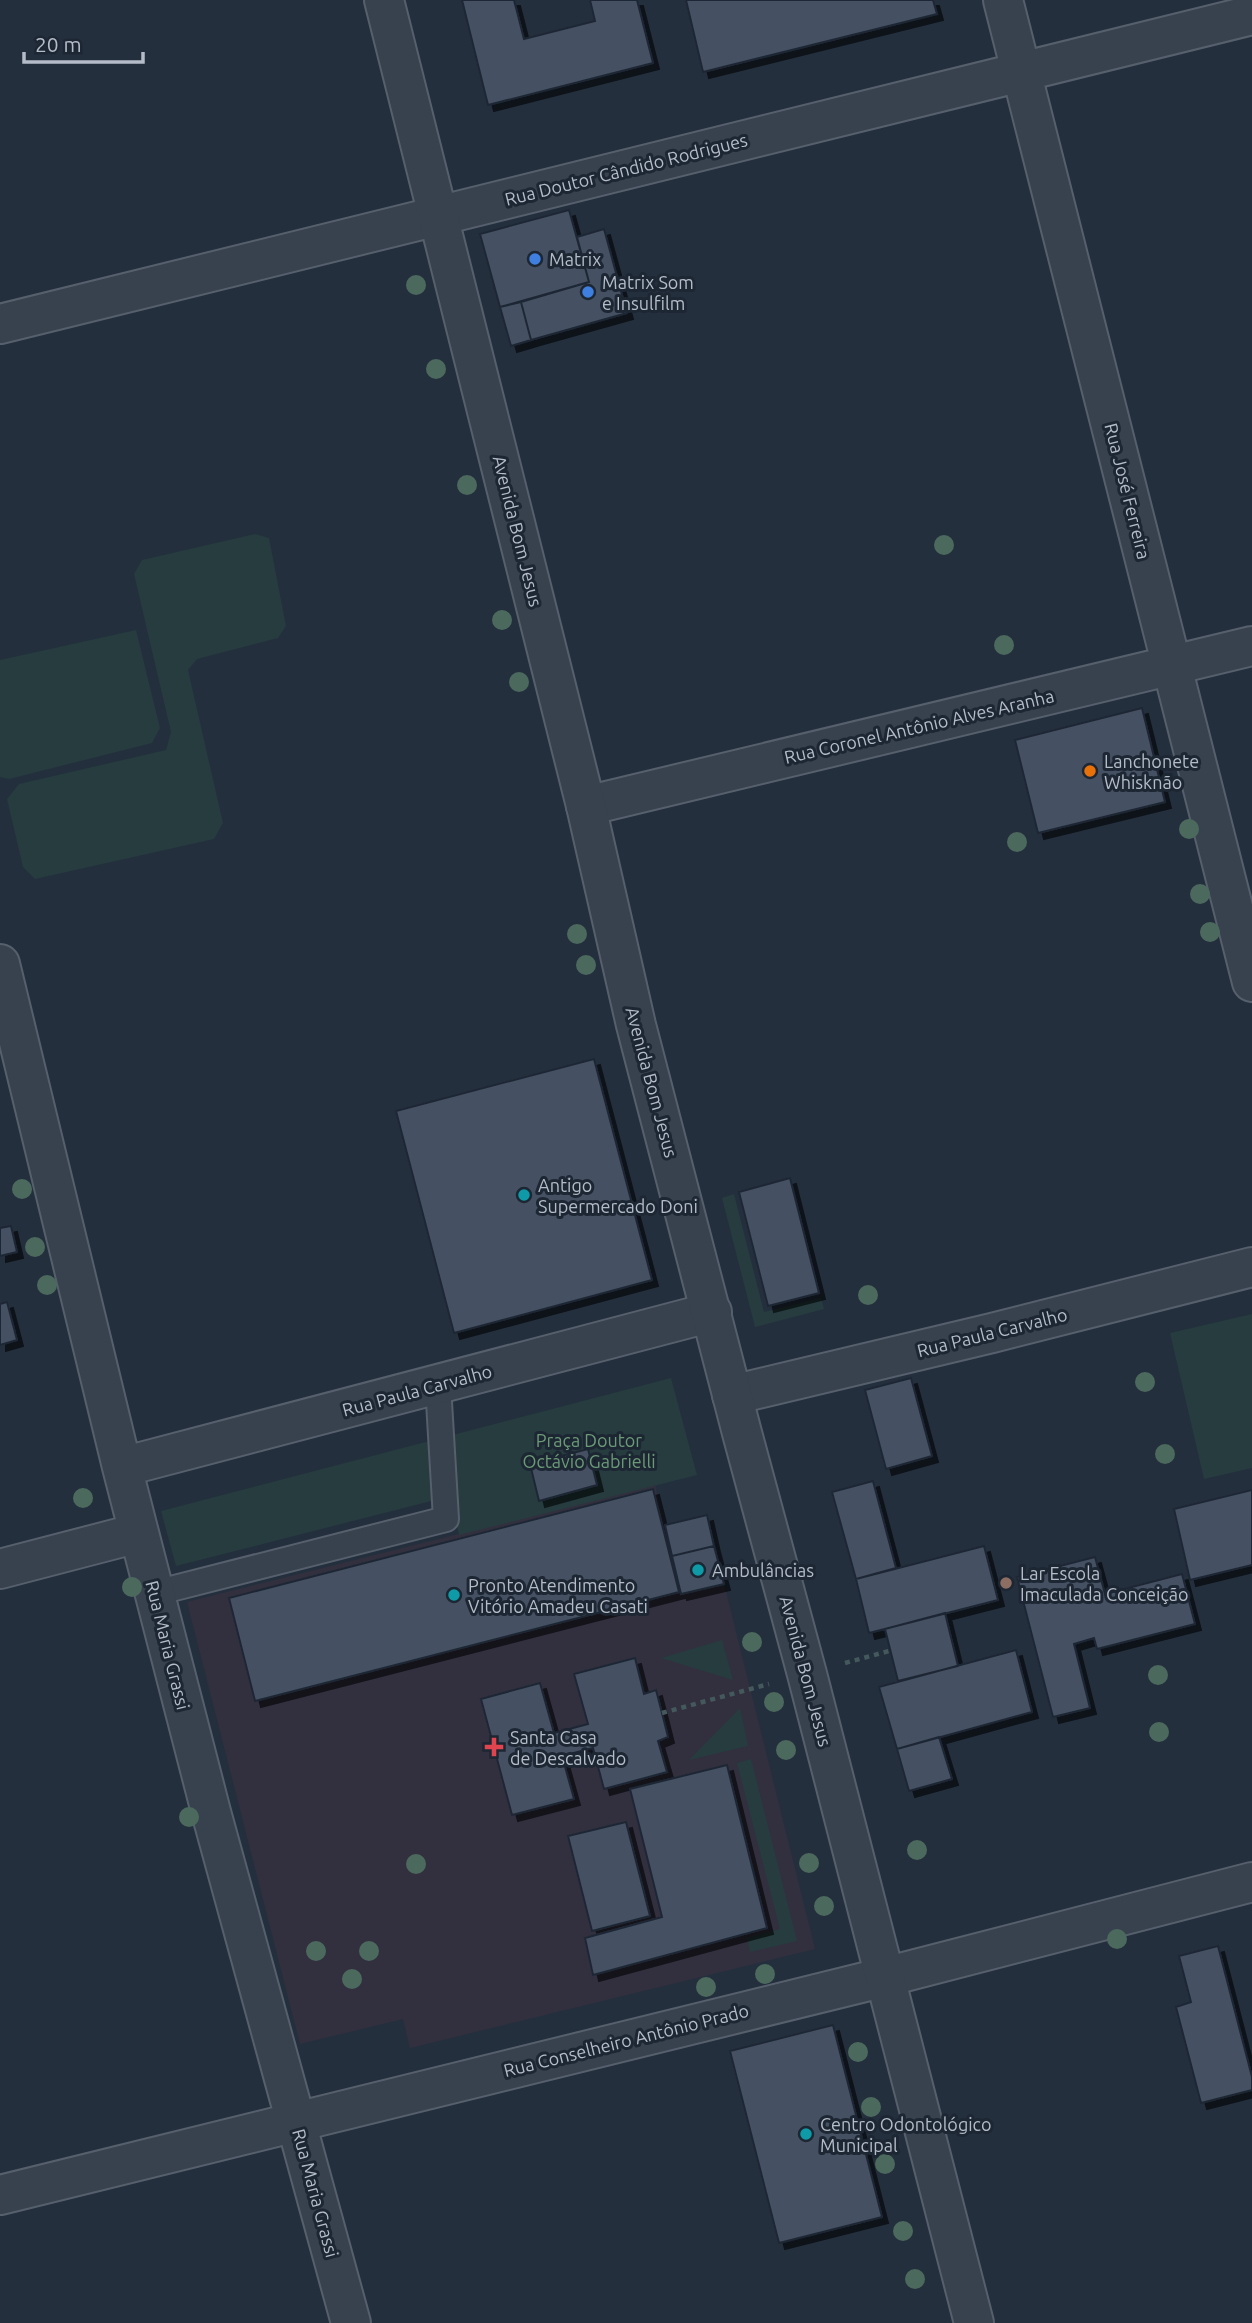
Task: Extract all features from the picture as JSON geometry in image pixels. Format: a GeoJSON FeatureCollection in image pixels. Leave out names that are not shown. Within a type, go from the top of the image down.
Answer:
{"type":"FeatureCollection","features":[{"type":"Feature","properties":{"kind":"street","name":"Avenida Bom Jesus"},"geometry":{"type":"LineString","coordinates":[[384,0],[586,806],[636,1025],[974,2323]]}},
{"type":"Feature","properties":{"kind":"street","name":"Rua José Ferreira"},"geometry":{"type":"LineString","coordinates":[[1003,0],[1252,982]]}},
{"type":"Feature","properties":{"kind":"street","name":"Rua Doutor Cândido Rodrigues"},"geometry":{"type":"LineString","coordinates":[[0,324],[1252,15]]}},
{"type":"Feature","properties":{"kind":"street","name":"Rua Coronel Antônio Alves Aranha"},"geometry":{"type":"LineString","coordinates":[[586,806],[1252,646]]}},
{"type":"Feature","properties":{"kind":"street","name":"Rua Maria Grassi"},"geometry":{"type":"LineString","coordinates":[[0,964],[138,1532],[211,1812],[351,2323]]}},
{"type":"Feature","properties":{"kind":"street","name":"Rua Paula Carvalho"},"geometry":{"type":"LineString","coordinates":[[732,1395],[1252,1267]]}},
{"type":"Feature","properties":{"kind":"street","name":"Rua Paula Carvalho"},"geometry":{"type":"LineString","coordinates":[[122,1467],[712,1312]]}},
{"type":"Feature","properties":{"kind":"street"},"geometry":{"type":"LineString","coordinates":[[0,1569],[138,1532]]}},
{"type":"Feature","properties":{"kind":"street","name":"Rua Conselheiro Antônio Prado"},"geometry":{"type":"LineString","coordinates":[[0,2195],[885,1977],[1252,1882]]}},
{"type":"Feature","properties":{"kind":"lane"},"geometry":{"type":"LineString","coordinates":[[155,1593],[446,1519],[438,1385]]}},
{"type":"Feature","properties":{"kind":"path"},"geometry":{"type":"LineString","coordinates":[[845,1663],[889,1651]]}},
{"type":"Feature","properties":{"kind":"path"},"geometry":{"type":"LineString","coordinates":[[662,1713],[807,1674]]}},
{"type":"Feature","properties":{"kind":"shaded area","name":"Santa Casa de Descalvado"},"geometry":{"type":"Polygon","coordinates":[[[655,1485],[681,1594],[724,1584],[815,1949],[410,2048],[403,2019],[300,2044],[187,1602],[655,1485]]]}},
{"type":"Feature","properties":{"kind":"green space"},"geometry":{"type":"Polygon","coordinates":[[[255,534],[269,538],[286,626],[278,638],[197,659],[188,670],[223,823],[214,839],[35,879],[23,867],[7,799],[19,784],[166,750],[171,732],[134,574],[142,560],[255,534]]]}},
{"type":"Feature","properties":{"kind":"green space"},"geometry":{"type":"Polygon","coordinates":[[[136,630],[160,728],[152,743],[9,779],[0,777],[0,660],[136,630]]]}},
{"type":"Feature","properties":{"kind":"green space"},"geometry":{"type":"Polygon","coordinates":[[[734,1194],[764,1312],[821,1298],[824,1309],[755,1327],[722,1198],[734,1194]]]}},
{"type":"Feature","properties":{"kind":"green space"},"geometry":{"type":"Polygon","coordinates":[[[1252,1314],[1252,1468],[1204,1479],[1170,1333],[1252,1314]]]}},
{"type":"Feature","properties":{"kind":"green space","name":"Praça Doutor Octávio Gabrielli"},"geometry":{"type":"Polygon","coordinates":[[[671,1378],[697,1475],[459,1535],[451,1496],[176,1566],[161,1511],[671,1378]]]}},
{"type":"Feature","properties":{"kind":"green space"},"geometry":{"type":"Polygon","coordinates":[[[722,1640],[733,1680],[661,1658],[722,1640]]]}},
{"type":"Feature","properties":{"kind":"green space"},"geometry":{"type":"Polygon","coordinates":[[[740,1708],[748,1746],[689,1760],[740,1708]]]}},
{"type":"Feature","properties":{"kind":"green space"},"geometry":{"type":"Polygon","coordinates":[[[751,1759],[797,1941],[750,1952],[747,1938],[780,1929],[737,1763],[751,1759]]]}},
{"type":"Feature","properties":{"kind":"building"},"geometry":{"type":"Polygon","coordinates":[[[462,0],[514,0],[524,39],[595,21],[590,0],[637,0],[653,63],[488,105],[462,0]]]}},
{"type":"Feature","properties":{"kind":"building"},"geometry":{"type":"Polygon","coordinates":[[[686,0],[933,0],[937,14],[703,72],[686,0]]]}},
{"type":"Feature","properties":{"kind":"building","name":"Matrix"},"geometry":{"type":"Polygon","coordinates":[[[569,210],[589,282],[500,307],[480,234],[569,210]]]}},
{"type":"Feature","properties":{"kind":"building","name":"Matrix Som e Insulfilm"},"geometry":{"type":"Polygon","coordinates":[[[604,229],[627,313],[531,340],[521,302],[589,282],[577,237],[604,229]]]}},
{"type":"Feature","properties":{"kind":"building"},"geometry":{"type":"Polygon","coordinates":[[[521,302],[531,340],[511,346],[500,307],[521,302]]]}},
{"type":"Feature","properties":{"kind":"building","name":"Lanchonete Whisknão"},"geometry":{"type":"Polygon","coordinates":[[[1142,708],[1165,802],[1038,833],[1015,740],[1142,708]]]}},
{"type":"Feature","properties":{"kind":"building","name":"Antigo Supermercado Doni"},"geometry":{"type":"Polygon","coordinates":[[[594,1059],[652,1280],[454,1333],[396,1111],[594,1059]]]}},
{"type":"Feature","properties":{"kind":"building"},"geometry":{"type":"Polygon","coordinates":[[[790,1178],[819,1293],[768,1306],[739,1192],[790,1178]]]}},
{"type":"Feature","properties":{"kind":"building"},"geometry":{"type":"Polygon","coordinates":[[[11,1226],[17,1252],[0,1256],[0,1228],[11,1226]]]}},
{"type":"Feature","properties":{"kind":"building"},"geometry":{"type":"Polygon","coordinates":[[[7,1302],[17,1340],[0,1345],[0,1304],[7,1302]]]}},
{"type":"Feature","properties":{"kind":"building"},"geometry":{"type":"Polygon","coordinates":[[[911,1378],[932,1456],[886,1469],[865,1390],[911,1378]]]}},
{"type":"Feature","properties":{"kind":"building"},"geometry":{"type":"Polygon","coordinates":[[[588,1449],[597,1485],[539,1501],[530,1464],[588,1449]]]}},
{"type":"Feature","properties":{"kind":"building"},"geometry":{"type":"Polygon","coordinates":[[[873,1481],[896,1568],[856,1579],[832,1492],[873,1481]]]}},
{"type":"Feature","properties":{"kind":"building","name":"Pronto Atendimento Vitório Amadeu Casati"},"geometry":{"type":"Polygon","coordinates":[[[653,1489],[679,1592],[255,1701],[229,1598],[653,1489]]]}},
{"type":"Feature","properties":{"kind":"building"},"geometry":{"type":"Polygon","coordinates":[[[1252,1490],[1252,1565],[1190,1580],[1174,1509],[1252,1490]]]}},
{"type":"Feature","properties":{"kind":"building"},"geometry":{"type":"Polygon","coordinates":[[[707,1515],[714,1546],[672,1556],[665,1525],[707,1515]]]}},
{"type":"Feature","properties":{"kind":"building","name":"Ambulâncias"},"geometry":{"type":"Polygon","coordinates":[[[714,1546],[724,1584],[681,1594],[672,1556],[714,1546]]]}},
{"type":"Feature","properties":{"kind":"building"},"geometry":{"type":"Polygon","coordinates":[[[984,1546],[998,1600],[869,1633],[856,1579],[984,1546]]]}},
{"type":"Feature","properties":{"kind":"building"},"geometry":{"type":"Polygon","coordinates":[[[1095,1557],[1105,1594],[1182,1574],[1195,1624],[1097,1649],[1094,1638],[1074,1644],[1090,1708],[1053,1717],[1017,1577],[1095,1557]]]}},
{"type":"Feature","properties":{"kind":"building"},"geometry":{"type":"Polygon","coordinates":[[[945,1613],[958,1666],[898,1681],[885,1629],[945,1613]]]}},
{"type":"Feature","properties":{"kind":"building"},"geometry":{"type":"Polygon","coordinates":[[[1016,1650],[1032,1712],[897,1749],[879,1687],[1016,1650]]]}},
{"type":"Feature","properties":{"kind":"building"},"geometry":{"type":"Polygon","coordinates":[[[635,1658],[644,1694],[656,1690],[668,1737],[658,1741],[667,1772],[604,1789],[593,1748],[562,1756],[574,1799],[512,1815],[481,1699],[540,1683],[554,1733],[588,1724],[574,1674],[635,1658]]]}},
{"type":"Feature","properties":{"kind":"building"},"geometry":{"type":"Polygon","coordinates":[[[939,1737],[952,1779],[909,1791],[897,1749],[939,1737]]]}},
{"type":"Feature","properties":{"kind":"building"},"geometry":{"type":"Polygon","coordinates":[[[727,1765],[767,1928],[593,1975],[585,1938],[662,1917],[630,1789],[727,1765]]]}},
{"type":"Feature","properties":{"kind":"building"},"geometry":{"type":"Polygon","coordinates":[[[626,1822],[650,1916],[592,1931],[568,1836],[626,1822]]]}},
{"type":"Feature","properties":{"kind":"building"},"geometry":{"type":"Polygon","coordinates":[[[1218,1946],[1252,2077],[1252,2090],[1201,2103],[1176,2007],[1191,2002],[1179,1956],[1218,1946]]]}},
{"type":"Feature","properties":{"kind":"building","name":"Centro Odontológico Municipal"},"geometry":{"type":"Polygon","coordinates":[[[833,2025],[882,2217],[779,2243],[730,2051],[833,2025]]]}},
{"type":"Feature","properties":{"kind":"place","name":"Matrix"},"geometry":{"type":"Point","coordinates":[535,259]}},
{"type":"Feature","properties":{"kind":"place","name":"Matrix Som e Insulfilm"},"geometry":{"type":"Point","coordinates":[588,292]}},
{"type":"Feature","properties":{"kind":"place","name":"Lanchonete Whisknão"},"geometry":{"type":"Point","coordinates":[1090,771]}},
{"type":"Feature","properties":{"kind":"place","name":"Antigo Supermercado Doni"},"geometry":{"type":"Point","coordinates":[524,1195]}},
{"type":"Feature","properties":{"kind":"place","name":"Ambulâncias"},"geometry":{"type":"Point","coordinates":[698,1570]}},
{"type":"Feature","properties":{"kind":"place","name":"Lar Escola Imaculada Conceição"},"geometry":{"type":"Point","coordinates":[1006,1583]}},
{"type":"Feature","properties":{"kind":"place","name":"Pronto Atendimento Vitório Amadeu Casati"},"geometry":{"type":"Point","coordinates":[454,1595]}},
{"type":"Feature","properties":{"kind":"place","name":"Santa Casa de Descalvado"},"geometry":{"type":"Point","coordinates":[494,1747]}},
{"type":"Feature","properties":{"kind":"place","name":"Centro Odontológico Municipal"},"geometry":{"type":"Point","coordinates":[806,2134]}}]}
